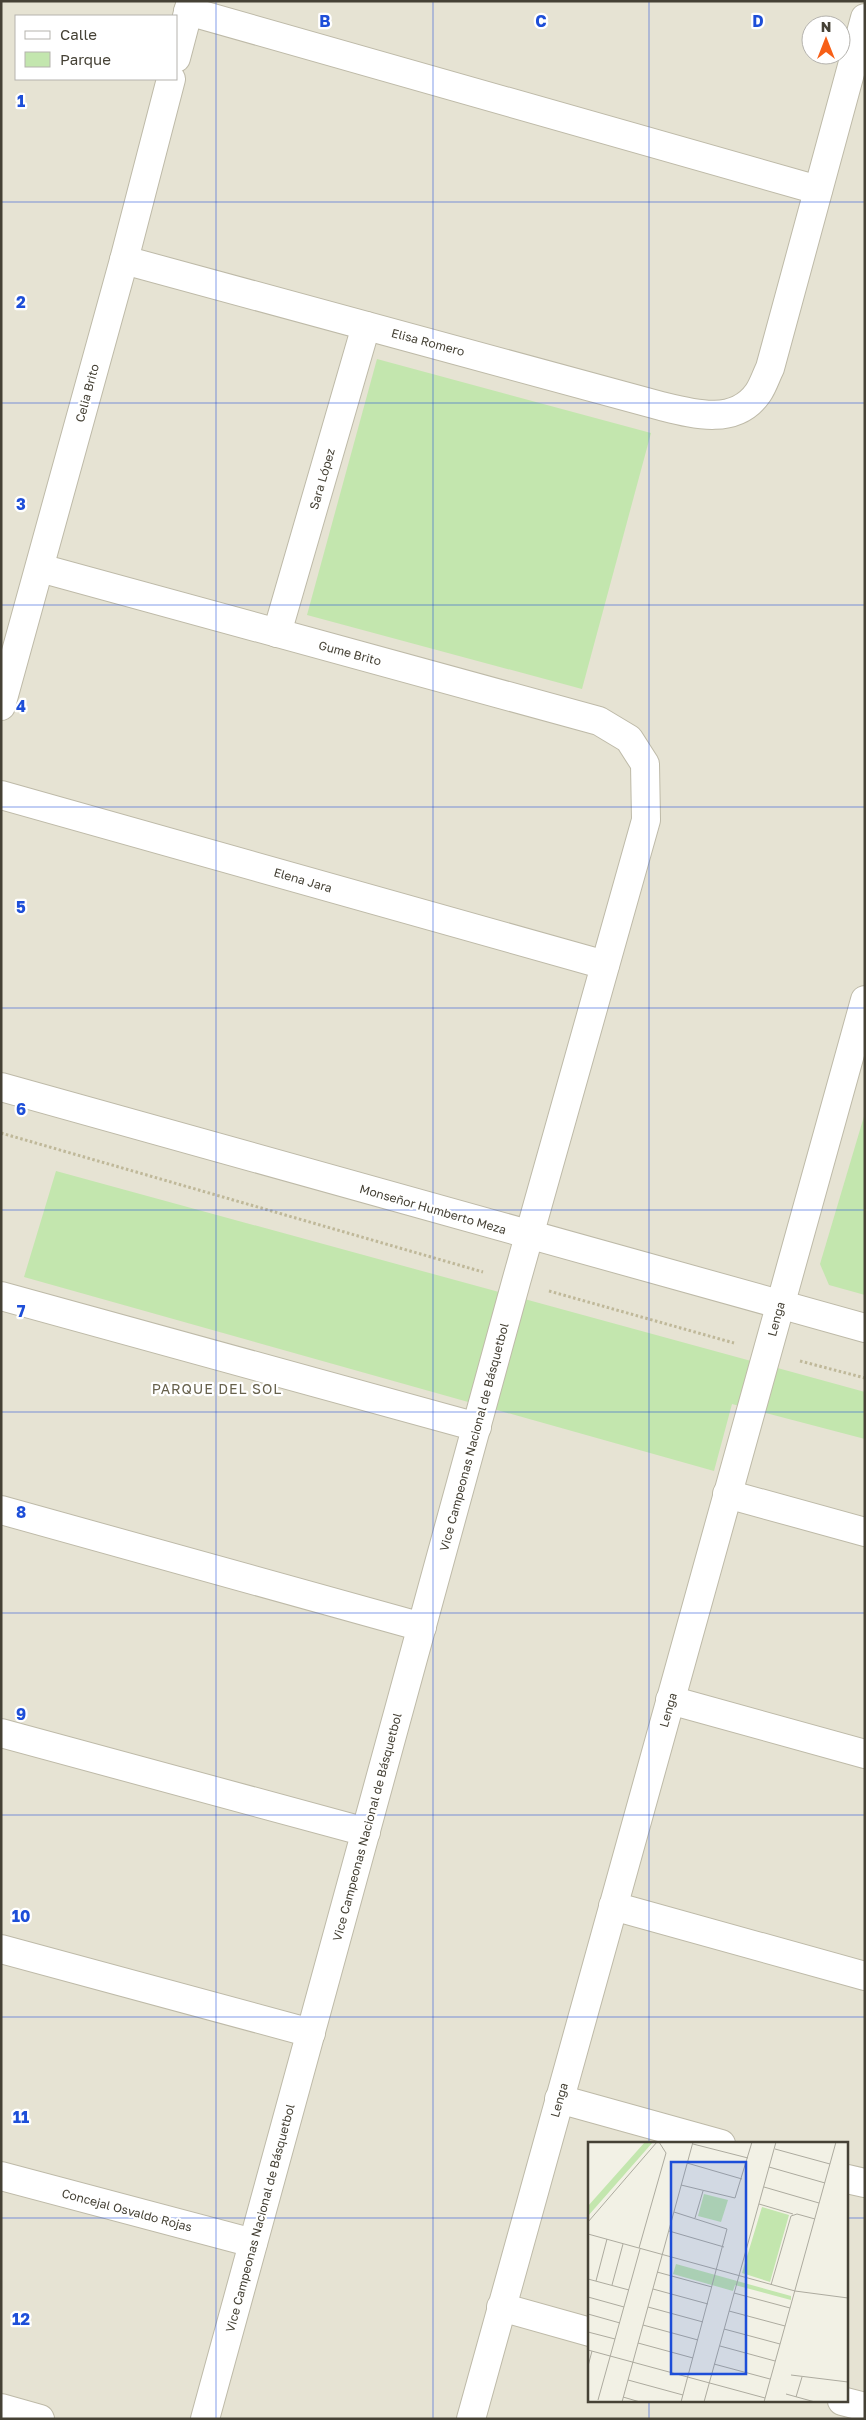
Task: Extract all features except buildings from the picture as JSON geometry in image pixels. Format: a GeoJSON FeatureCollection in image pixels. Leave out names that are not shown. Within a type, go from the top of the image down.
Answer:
{"type":"FeatureCollection","features":[{"type":"Feature","properties":{"kind":"street"},"geometry":{"type":"LineString","coordinates":[[178,51],[190,6],[818,190],[865,18]]}},
{"type":"Feature","properties":{"kind":"street","name":"Celia Brito"},"geometry":{"type":"LineString","coordinates":[[1,706],[124,260],[171,80]]}},
{"type":"Feature","properties":{"kind":"street","name":"Elisa Romero"},"geometry":{"type":"LineString","coordinates":[[124,260],[696,415],[733,414],[758,394],[770,368],[818,190]]}},
{"type":"Feature","properties":{"kind":"street","name":"Sara López"},"geometry":{"type":"LineString","coordinates":[[277,633],[366,326]]}},
{"type":"Feature","properties":{"kind":"street","name":"Gume Brito"},"geometry":{"type":"LineString","coordinates":[[40,568],[599,721],[629,739],[645,764]]}},
{"type":"Feature","properties":{"kind":"street","name":"Vice Campeonas Nacional de Básquetbol"},"geometry":{"type":"LineString","coordinates":[[205,2419],[516,1282],[646,820],[645,764]]}},
{"type":"Feature","properties":{"kind":"street","name":"Elena Jara"},"geometry":{"type":"LineString","coordinates":[[1,795],[605,965]]}},
{"type":"Feature","properties":{"kind":"street","name":"Lenga"},"geometry":{"type":"LineString","coordinates":[[470,2419],[865,1000]]}},
{"type":"Feature","properties":{"kind":"street","name":"Monseñor Humberto Meza"},"geometry":{"type":"LineString","coordinates":[[1,1088],[865,1328]]}},
{"type":"Feature","properties":{"kind":"street"},"geometry":{"type":"LineString","coordinates":[[1,1296],[477,1427]]}},
{"type":"Feature","properties":{"kind":"street"},"geometry":{"type":"LineString","coordinates":[[727,1494],[865,1532]]}},
{"type":"Feature","properties":{"kind":"street"},"geometry":{"type":"LineString","coordinates":[[1,1510],[422,1627]]}},
{"type":"Feature","properties":{"kind":"street"},"geometry":{"type":"LineString","coordinates":[[670,1700],[865,1754]]}},
{"type":"Feature","properties":{"kind":"street"},"geometry":{"type":"LineString","coordinates":[[1,1733],[366,1832]]}},
{"type":"Feature","properties":{"kind":"street"},"geometry":{"type":"LineString","coordinates":[[613,1906],[865,1976]]}},
{"type":"Feature","properties":{"kind":"street"},"geometry":{"type":"LineString","coordinates":[[1,1949],[311,2033]]}},
{"type":"Feature","properties":{"kind":"street"},"geometry":{"type":"LineString","coordinates":[[560,2099],[714,2142]]}},
{"type":"Feature","properties":{"kind":"street","name":"Concejal Osvaldo Rojas"},"geometry":{"type":"LineString","coordinates":[[1,2176],[253,2243]]}},
{"type":"Feature","properties":{"kind":"street"},"geometry":{"type":"LineString","coordinates":[[848,2178],[865,2183]]}},
{"type":"Feature","properties":{"kind":"street"},"geometry":{"type":"LineString","coordinates":[[501,2307],[588,2331]]}},
{"type":"Feature","properties":{"kind":"street"},"geometry":{"type":"LineString","coordinates":[[845,2402],[865,2408]]}},
{"type":"Feature","properties":{"kind":"street"},"geometry":{"type":"LineString","coordinates":[[1,2408],[40,2419]]}},
{"type":"Feature","properties":{"kind":"path"},"geometry":{"type":"LineString","coordinates":[[1,1133],[766,1353],[865,1378]]}},
{"type":"Feature","properties":{"kind":"shaded area"},"geometry":{"type":"Polygon","coordinates":[[[1,1],[865,1],[865,2419],[1,2419],[1,1]]]}},
{"type":"Feature","properties":{"kind":"green space"},"geometry":{"type":"Polygon","coordinates":[[[377,359],[651,433],[582,689],[307,615],[377,359]]]}},
{"type":"Feature","properties":{"kind":"green space"},"geometry":{"type":"Polygon","coordinates":[[[865,1113],[865,1295],[829,1285],[820,1264],[865,1113]]]}},
{"type":"Feature","properties":{"kind":"green space"},"geometry":{"type":"Polygon","coordinates":[[[56,1171],[865,1392],[865,1439],[732,1404],[714,1471],[24,1277],[56,1171]]]}},
{"type":"Feature","properties":{"kind":"district","name":"PARQUE DEL SOL"},"geometry":{"type":"Point","coordinates":[217,1388]}}]}
